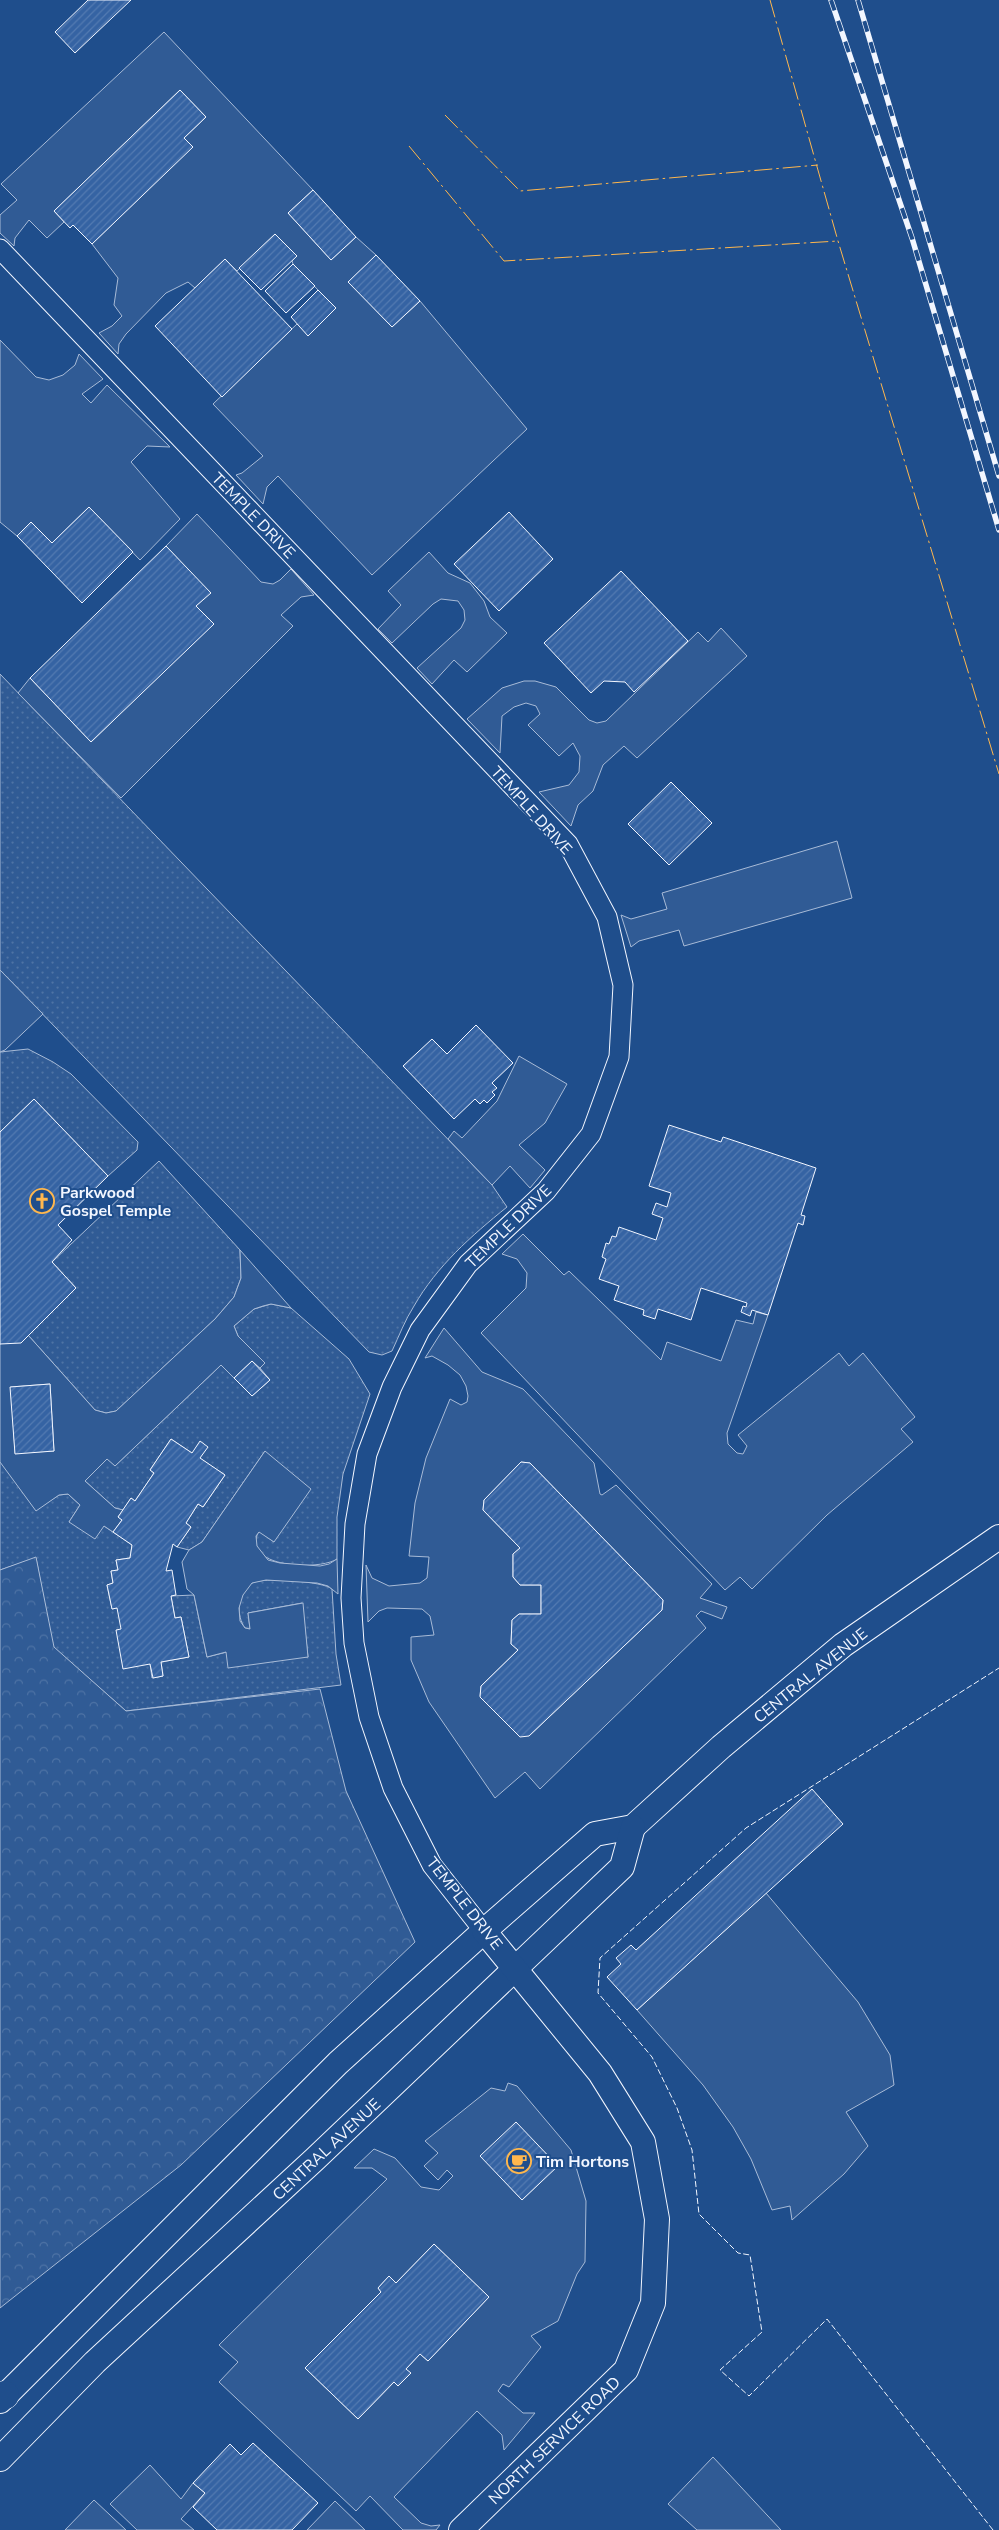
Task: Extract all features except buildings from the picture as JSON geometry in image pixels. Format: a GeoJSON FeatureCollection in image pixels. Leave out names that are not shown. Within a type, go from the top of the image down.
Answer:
{"type":"FeatureCollection","features":[{"type":"Feature","properties":{"kind":"street","name":"TEMPLE DRIVE"},"geometry":{"type":"LineString","coordinates":[[0,249],[568,844],[607,916],[623,985],[619,1057],[591,1134],[546,1191],[468,1264],[420,1330],[392,1387],[367,1454],[354,1524],[351,1598],[354,1643],[369,1717],[393,1788],[432,1865],[516,1968]]}},
{"type":"Feature","properties":{"kind":"street","name":"CENTRAL AVENUE"},"geometry":{"type":"LineString","coordinates":[[0,2459],[95,2362],[316,2159],[622,1868],[632,1827],[721,1747],[843,1645],[999,1537]]}},
{"type":"Feature","properties":{"kind":"street"},"geometry":{"type":"LineString","coordinates":[[2,2397],[338,2063],[595,1834],[632,1827]]}},
{"type":"Feature","properties":{"kind":"street","name":"NORTH SERVICE ROAD"},"geometry":{"type":"LineString","coordinates":[[461,2530],[626,2370],[653,2303],[657,2219],[643,2142],[600,2073],[516,1968]]}},
{"type":"Feature","properties":{"kind":"green space"},"geometry":{"type":"Polygon","coordinates":[[[0,674],[492,1185],[507,1207],[456,1252],[433,1278],[411,1311],[392,1351],[382,1355],[369,1352],[0,970],[0,674]]]}},
{"type":"Feature","properties":{"kind":"green space"},"geometry":{"type":"Polygon","coordinates":[[[28,1049],[71,1074],[138,1142],[137,1150],[108,1176],[34,1099],[0,1132],[0,1052],[28,1049]]]}},
{"type":"Feature","properties":{"kind":"green space"},"geometry":{"type":"Polygon","coordinates":[[[159,1161],[240,1250],[241,1278],[234,1297],[215,1319],[116,1411],[106,1413],[95,1410],[28,1335],[76,1288],[52,1262],[159,1161]]]}},
{"type":"Feature","properties":{"kind":"green space"},"geometry":{"type":"Polygon","coordinates":[[[271,1304],[291,1308],[349,1359],[370,1394],[343,1474],[337,1517],[337,1559],[328,1563],[299,1565],[284,1563],[270,1559],[260,1553],[256,1543],[259,1531],[274,1542],[265,1451],[202,1542],[189,1550],[177,1547],[191,1527],[186,1523],[198,1504],[203,1507],[225,1475],[171,1439],[150,1470],[154,1473],[135,1501],[131,1498],[123,1510],[115,1508],[85,1481],[107,1458],[115,1466],[221,1365],[252,1396],[270,1380],[260,1368],[265,1363],[238,1336],[234,1326],[254,1309],[271,1304]]]}},
{"type":"Feature","properties":{"kind":"green space"},"geometry":{"type":"Polygon","coordinates":[[[0,1460],[36,1510],[59,1495],[68,1494],[80,1505],[69,1522],[104,1526],[132,1545],[130,1558],[116,1560],[118,1570],[111,1571],[113,1583],[107,1585],[112,1609],[117,1608],[150,1664],[152,1678],[163,1676],[161,1662],[189,1657],[181,1617],[175,1618],[171,1596],[194,1595],[207,1657],[227,1652],[308,1657],[302,1603],[248,1613],[250,1629],[245,1628],[242,1623],[239,1611],[241,1598],[247,1587],[258,1581],[279,1580],[317,1584],[332,1589],[336,1654],[341,1685],[126,1711],[53,1647],[36,1558],[0,1570],[0,1460]]]}},
{"type":"Feature","properties":{"kind":"green space"},"geometry":{"type":"Polygon","coordinates":[[[36,1557],[54,1647],[126,1711],[320,1689],[346,1791],[415,1942],[181,2165],[0,2308],[0,1570],[36,1557]]]}},
{"type":"Feature","properties":{"kind":"shaded area"},"geometry":{"type":"Polygon","coordinates":[[[164,32],[313,190],[288,213],[331,260],[356,237],[376,255],[349,282],[392,327],[420,301],[527,429],[372,575],[278,476],[267,487],[263,504],[236,475],[242,473],[263,456],[213,404],[297,324],[308,335],[318,290],[293,264],[292,261],[296,256],[275,234],[237,271],[225,259],[195,288],[188,282],[166,293],[126,334],[119,344],[118,354],[99,333],[112,326],[122,316],[114,305],[118,278],[92,244],[192,147],[184,138],[206,117],[180,90],[54,211],[64,222],[47,238],[29,220],[15,238],[14,246],[0,233],[0,215],[17,200],[1,184],[164,32]]]}},
{"type":"Feature","properties":{"kind":"shaded area"},"geometry":{"type":"Polygon","coordinates":[[[0,340],[36,377],[49,380],[63,375],[75,365],[79,354],[103,379],[82,394],[91,403],[107,385],[170,447],[147,446],[131,462],[180,519],[140,560],[89,507],[52,543],[31,522],[17,536],[0,522],[0,340]]]}},
{"type":"Feature","properties":{"kind":"shaded area"},"geometry":{"type":"Polygon","coordinates":[[[197,514],[261,582],[273,584],[291,569],[314,595],[301,597],[281,615],[293,626],[121,798],[18,693],[30,678],[91,742],[213,624],[196,606],[210,593],[166,546],[197,514]]]}},
{"type":"Feature","properties":{"kind":"shaded area"},"geometry":{"type":"Polygon","coordinates":[[[429,552],[448,573],[470,583],[484,601],[490,617],[507,633],[467,672],[454,660],[432,684],[417,668],[461,628],[465,620],[464,610],[458,601],[441,599],[433,604],[392,643],[378,629],[401,605],[388,591],[429,552]]]}},
{"type":"Feature","properties":{"kind":"shaded area"},"geometry":{"type":"Polygon","coordinates":[[[721,628],[747,656],[637,758],[624,746],[603,765],[593,791],[578,805],[571,826],[539,792],[569,785],[579,772],[580,756],[573,743],[559,756],[528,725],[540,714],[536,706],[526,703],[514,707],[502,716],[500,753],[467,719],[502,688],[524,681],[535,681],[556,687],[589,720],[597,723],[606,721],[698,632],[708,642],[721,628]]]}},
{"type":"Feature","properties":{"kind":"shaded area"},"geometry":{"type":"Polygon","coordinates":[[[837,841],[852,898],[684,946],[679,930],[639,941],[631,947],[621,915],[631,919],[667,909],[662,893],[837,841]]]}},
{"type":"Feature","properties":{"kind":"shaded area"},"geometry":{"type":"Polygon","coordinates":[[[0,970],[43,1014],[5,1050],[0,1052],[0,970]]]}},
{"type":"Feature","properties":{"kind":"shaded area"},"geometry":{"type":"Polygon","coordinates":[[[519,1056],[567,1084],[545,1123],[519,1145],[545,1170],[530,1188],[510,1166],[492,1185],[448,1139],[454,1131],[462,1138],[497,1101],[519,1056]]]}},
{"type":"Feature","properties":{"kind":"shaded area"},"geometry":{"type":"Polygon","coordinates":[[[523,1234],[564,1275],[569,1271],[661,1360],[667,1342],[721,1361],[736,1320],[753,1324],[756,1312],[768,1315],[727,1433],[728,1444],[737,1453],[743,1454],[747,1446],[738,1435],[839,1353],[849,1366],[863,1353],[915,1417],[901,1429],[913,1442],[827,1515],[752,1589],[740,1577],[725,1590],[481,1333],[526,1288],[527,1273],[517,1259],[502,1254],[523,1234]]]}},
{"type":"Feature","properties":{"kind":"shaded area"},"geometry":{"type":"Polygon","coordinates":[[[240,1250],[291,1308],[271,1304],[263,1306],[254,1309],[234,1326],[238,1336],[265,1363],[260,1368],[252,1361],[234,1378],[221,1365],[115,1466],[107,1459],[85,1481],[115,1508],[123,1510],[118,1517],[122,1520],[113,1532],[104,1526],[95,1539],[69,1522],[80,1505],[68,1494],[59,1495],[36,1511],[0,1462],[0,1344],[28,1335],[95,1410],[106,1413],[116,1411],[215,1319],[234,1297],[241,1278],[240,1250]],[[50,1384],[11,1387],[15,1453],[54,1451],[50,1384]]]}},
{"type":"Feature","properties":{"kind":"shaded area"},"geometry":{"type":"Polygon","coordinates":[[[444,1328],[482,1372],[523,1389],[594,1463],[600,1494],[602,1495],[616,1485],[712,1584],[700,1598],[727,1607],[722,1619],[701,1611],[696,1616],[706,1628],[540,1789],[525,1772],[495,1798],[429,1702],[411,1660],[411,1637],[434,1635],[430,1616],[422,1609],[387,1608],[379,1611],[368,1622],[366,1565],[372,1578],[389,1586],[420,1583],[427,1578],[429,1557],[409,1556],[415,1503],[426,1458],[450,1399],[461,1405],[467,1402],[466,1386],[460,1375],[448,1365],[432,1356],[425,1358],[444,1328]],[[521,1462],[484,1500],[483,1510],[520,1548],[513,1554],[513,1577],[520,1585],[541,1585],[541,1614],[519,1614],[512,1620],[511,1644],[518,1650],[481,1686],[480,1696],[529,1736],[662,1610],[663,1600],[530,1463],[521,1462]]]}},
{"type":"Feature","properties":{"kind":"shaded area"},"geometry":{"type":"Polygon","coordinates":[[[265,1451],[311,1489],[274,1542],[259,1532],[256,1536],[257,1546],[268,1560],[280,1563],[320,1566],[329,1564],[337,1559],[338,1594],[328,1586],[317,1583],[266,1580],[252,1583],[243,1595],[239,1608],[240,1621],[245,1628],[250,1629],[248,1613],[303,1603],[308,1657],[228,1668],[226,1652],[207,1657],[194,1595],[187,1589],[182,1562],[189,1550],[202,1542],[265,1451]]]}},
{"type":"Feature","properties":{"kind":"shaded area"},"geometry":{"type":"Polygon","coordinates":[[[766,1893],[858,2002],[890,2055],[894,2085],[846,2112],[868,2146],[844,2174],[792,2220],[790,2206],[772,2210],[751,2159],[733,2127],[703,2085],[637,2010],[766,1893]]]}},
{"type":"Feature","properties":{"kind":"shaded area"},"geometry":{"type":"Polygon","coordinates":[[[508,2083],[517,2086],[571,2150],[586,2201],[585,2262],[577,2274],[558,2321],[531,2336],[541,2347],[509,2387],[503,2384],[498,2391],[523,2413],[535,2413],[504,2450],[502,2435],[477,2411],[394,2497],[421,2523],[431,2526],[440,2525],[436,2530],[403,2530],[370,2496],[356,2511],[219,2382],[238,2362],[219,2345],[387,2179],[372,2168],[354,2168],[374,2149],[395,2158],[421,2187],[439,2190],[453,2176],[447,2170],[438,2180],[424,2166],[438,2153],[425,2141],[491,2088],[505,2091],[508,2083]],[[481,2156],[522,2200],[557,2166],[481,2156]],[[434,2244],[396,2283],[388,2277],[378,2288],[381,2292],[305,2368],[358,2419],[394,2382],[398,2386],[410,2373],[406,2369],[420,2354],[428,2361],[489,2297],[434,2244]]]}},
{"type":"Feature","properties":{"kind":"shaded area"},"geometry":{"type":"Polygon","coordinates":[[[713,2457],[781,2530],[697,2530],[668,2504],[713,2457]]]}},
{"type":"Feature","properties":{"kind":"shaded area"},"geometry":{"type":"Polygon","coordinates":[[[150,2465],[181,2499],[193,2483],[205,2493],[181,2519],[194,2530],[137,2530],[110,2504],[150,2465]]]}},
{"type":"Feature","properties":{"kind":"shaded area"},"geometry":{"type":"Polygon","coordinates":[[[94,2500],[126,2530],[65,2530],[94,2500]]]}},
{"type":"Feature","properties":{"kind":"shaded area"},"geometry":{"type":"Polygon","coordinates":[[[335,2501],[365,2530],[307,2530],[335,2501]]]}},
{"type":"Feature","properties":{"kind":"railway"},"geometry":{"type":"LineString","coordinates":[[831,0],[912,238],[999,530]]}},
{"type":"Feature","properties":{"kind":"railway"},"geometry":{"type":"LineString","coordinates":[[858,0],[999,476]]}},
{"type":"Feature","properties":{"kind":"fence"},"geometry":{"type":"LineString","coordinates":[[993,2530],[827,2319],[749,2396],[720,2370],[762,2332],[750,2255],[738,2253],[699,2214],[692,2150],[677,2108],[652,2057],[598,1993],[600,1958],[746,1828],[999,1668]]}},
{"type":"Feature","properties":{"kind":"power"},"geometry":{"type":"LineString","coordinates":[[770,0],[838,241],[999,774]]}},
{"type":"Feature","properties":{"kind":"power"},"geometry":{"type":"LineString","coordinates":[[445,115],[520,191],[818,165]]}},
{"type":"Feature","properties":{"kind":"power"},"geometry":{"type":"LineString","coordinates":[[409,146],[504,261],[838,241]]}},
{"type":"Feature","properties":{"kind":"place","name":"Parkwood Gospel Temple"},"geometry":{"type":"Point","coordinates":[42,1201]}},
{"type":"Feature","properties":{"kind":"place","name":"Tim Hortons"},"geometry":{"type":"Point","coordinates":[519,2161]}}]}
